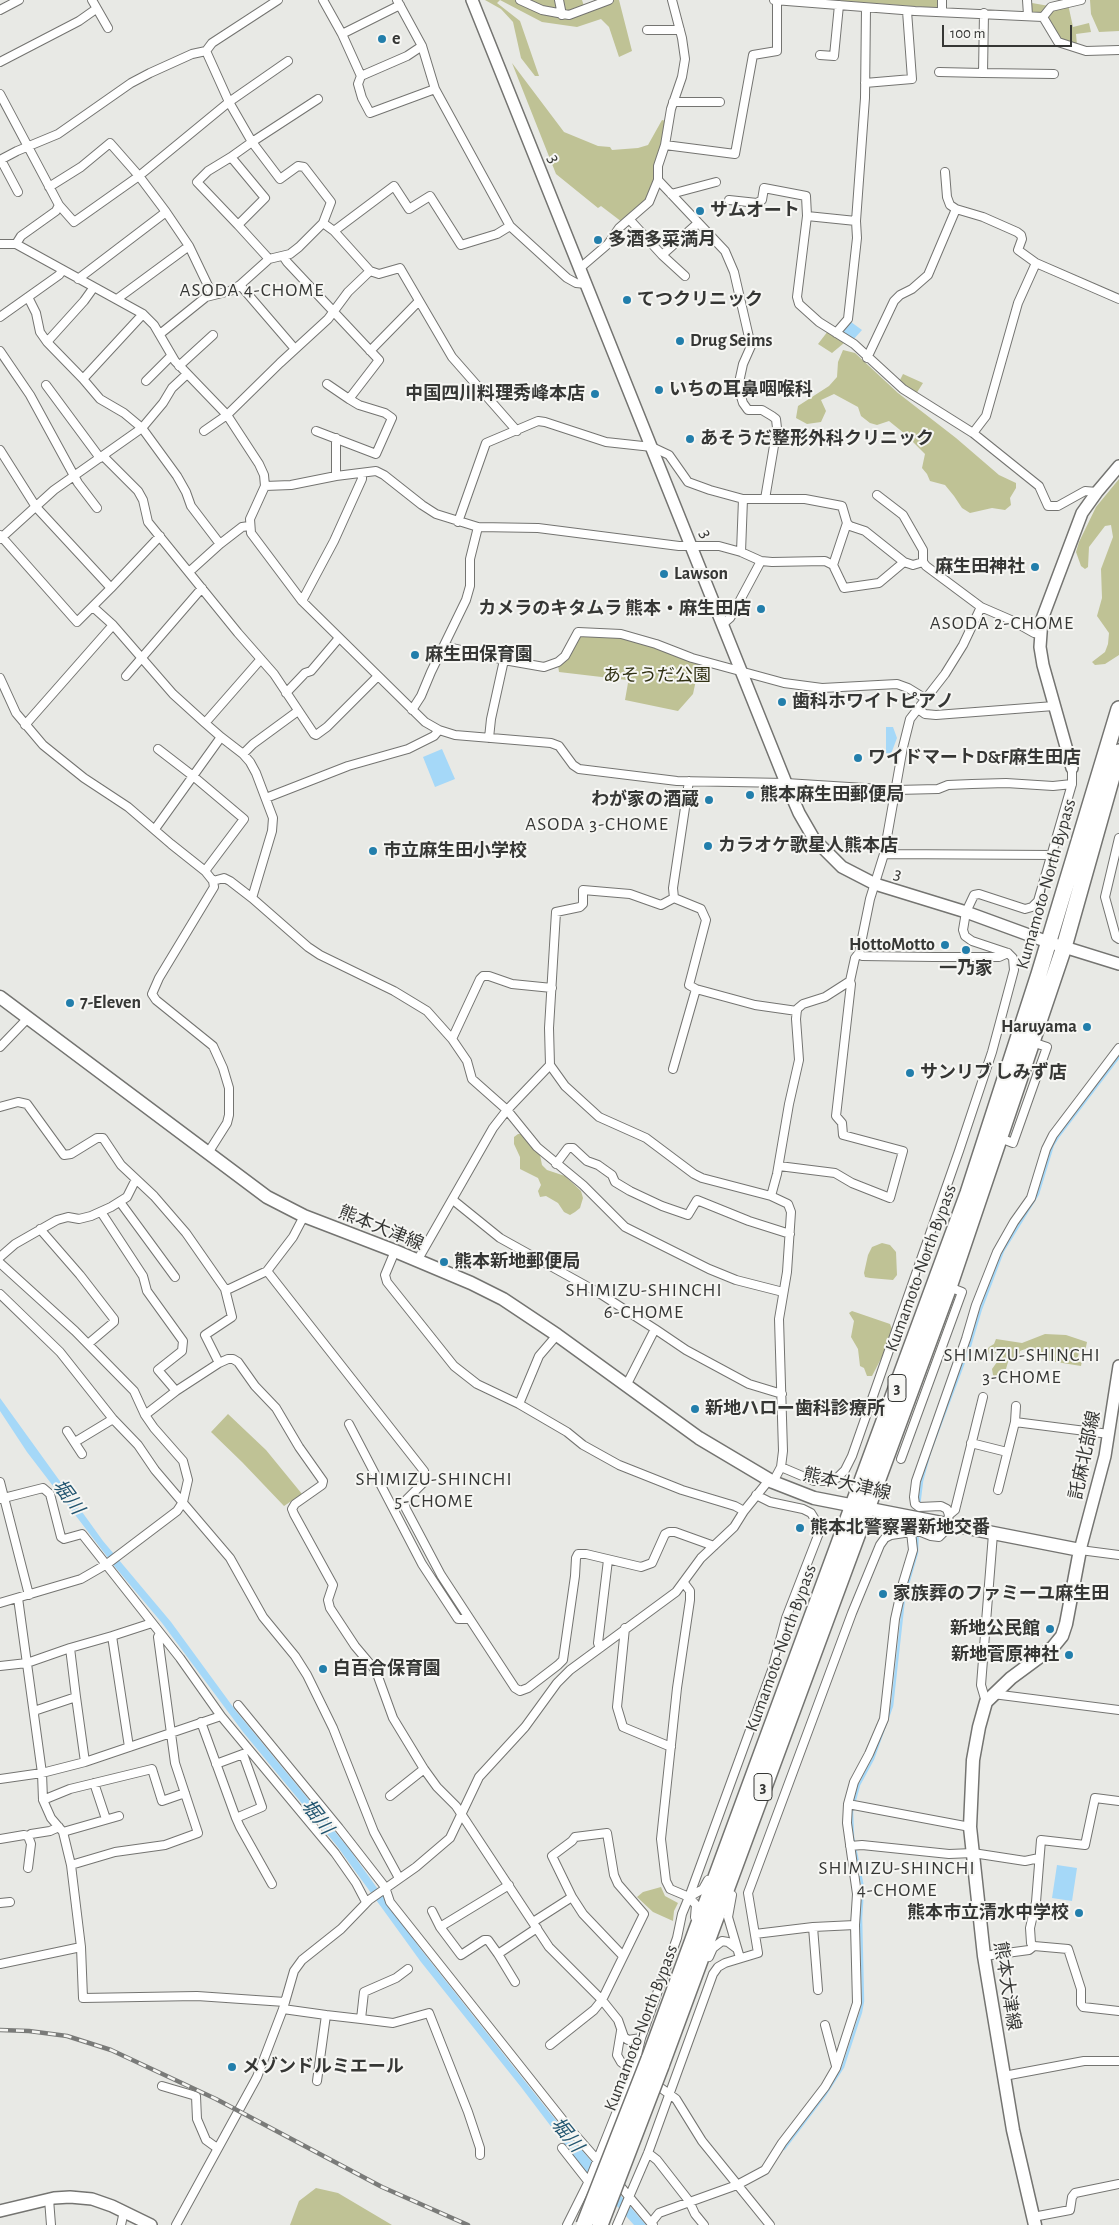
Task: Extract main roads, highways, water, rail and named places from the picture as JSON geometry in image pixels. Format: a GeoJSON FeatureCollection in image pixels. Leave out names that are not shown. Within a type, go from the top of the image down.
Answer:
{"type":"FeatureCollection","features":[{"type":"Feature","properties":{"kind":"highway","name":"Kumamoto-North Bypass"},"geometry":{"type":"LineString","coordinates":[[595,2225],[655,2063],[654,2044],[748,1811],[861,1506],[1016,1049],[1119,708]]}},
{"type":"Feature","properties":{"kind":"highway","name":"Kumamoto-North Bypass"},"geometry":{"type":"LineString","coordinates":[[861,1506],[915,1400],[949,1287],[1064,947],[1119,752]]}},
{"type":"Feature","properties":{"kind":"main road","name":"熊本大津線"},"geometry":{"type":"LineString","coordinates":[[0,997],[256,1190],[304,1216],[395,1251],[503,1299],[557,1335],[699,1438],[771,1481],[814,1498],[948,1520],[994,1534],[1080,1550],[1062,1636],[1053,1647],[1011,1678],[990,1698],[979,1727],[973,1760],[970,1827],[984,1956],[1013,2130],[1034,2221]]}},
{"type":"Feature","properties":{"kind":"water"},"geometry":{"type":"Polygon","coordinates":[[[851,322],[862,330],[853,340],[841,333],[851,322]]]}},
{"type":"Feature","properties":{"kind":"water"},"geometry":{"type":"Polygon","coordinates":[[[886,727],[893,727],[897,738],[891,754],[886,753],[886,727]]]}},
{"type":"Feature","properties":{"kind":"water"},"geometry":{"type":"Polygon","coordinates":[[[442,749],[455,779],[435,787],[423,757],[442,749]]]}},
{"type":"Feature","properties":{"kind":"water","name":"堀川"},"geometry":{"type":"Polygon","coordinates":[[[0,1398],[103,1541],[171,1622],[236,1711],[350,1850],[419,1947],[550,2113],[646,2225],[634,2225],[581,2166],[521,2087],[421,1962],[337,1846],[243,1732],[162,1623],[115,1567],[27,1452],[0,1411],[0,1398]]]}},
{"type":"Feature","properties":{"kind":"water"},"geometry":{"type":"Polygon","coordinates":[[[1057,1865],[1077,1868],[1072,1901],[1052,1898],[1057,1865]]]}},
{"type":"Feature","properties":{"kind":"waterway"},"geometry":{"type":"LineString","coordinates":[[918,1514],[922,1481],[930,1452],[1003,1251],[1038,1194],[1053,1145],[1119,1057]]}},
{"type":"Feature","properties":{"kind":"waterway"},"geometry":{"type":"LineString","coordinates":[[784,2149],[825,2095],[843,2067],[861,2012],[863,2001],[861,1918],[863,1888],[853,1837],[852,1811],[859,1785],[873,1759],[892,1706],[904,1598],[917,1553],[918,1522]]}},
{"type":"Feature","properties":{"kind":"railway"},"geometry":{"type":"LineString","coordinates":[[0,2030],[29,2031],[67,2036],[111,2050],[216,2099],[382,2187],[468,2225]]}},
{"type":"Feature","properties":{"kind":"place","name":"e"},"geometry":{"type":"Point","coordinates":[382,39]}},
{"type":"Feature","properties":{"kind":"place","name":"サムオート"},"geometry":{"type":"Point","coordinates":[700,211]}},
{"type":"Feature","properties":{"kind":"place","name":"多酒多菜満月"},"geometry":{"type":"Point","coordinates":[598,240]}},
{"type":"Feature","properties":{"kind":"place","name":"てつクリニック"},"geometry":{"type":"Point","coordinates":[627,300]}},
{"type":"Feature","properties":{"kind":"place","name":"Drug Seims"},"geometry":{"type":"Point","coordinates":[680,341]}},
{"type":"Feature","properties":{"kind":"place","name":"いちの耳鼻咽喉科"},"geometry":{"type":"Point","coordinates":[659,390]}},
{"type":"Feature","properties":{"kind":"place","name":"中国四川料理秀峰本店"},"geometry":{"type":"Point","coordinates":[595,394]}},
{"type":"Feature","properties":{"kind":"place","name":"あそうだ整形外科クリニック"},"geometry":{"type":"Point","coordinates":[690,439]}},
{"type":"Feature","properties":{"kind":"place","name":"麻生田神社"},"geometry":{"type":"Point","coordinates":[1035,567]}},
{"type":"Feature","properties":{"kind":"place","name":"Lawson"},"geometry":{"type":"Point","coordinates":[664,574]}},
{"type":"Feature","properties":{"kind":"place","name":"カメラのキタムラ 熊本・麻生田店"},"geometry":{"type":"Point","coordinates":[761,609]}},
{"type":"Feature","properties":{"kind":"place","name":"麻生田保育園"},"geometry":{"type":"Point","coordinates":[415,655]}},
{"type":"Feature","properties":{"kind":"place","name":"歯科ホワイトピアノ"},"geometry":{"type":"Point","coordinates":[782,702]}},
{"type":"Feature","properties":{"kind":"place","name":"ワイドマートD&F麻生田店"},"geometry":{"type":"Point","coordinates":[858,758]}},
{"type":"Feature","properties":{"kind":"place","name":"熊本麻生田郵便局"},"geometry":{"type":"Point","coordinates":[750,795]}},
{"type":"Feature","properties":{"kind":"place","name":"わが家の酒蔵"},"geometry":{"type":"Point","coordinates":[709,800]}},
{"type":"Feature","properties":{"kind":"place","name":"カラオケ歌星人熊本店"},"geometry":{"type":"Point","coordinates":[708,846]}},
{"type":"Feature","properties":{"kind":"place","name":"市立麻生田小学校"},"geometry":{"type":"Point","coordinates":[373,851]}},
{"type":"Feature","properties":{"kind":"place","name":"HottoMotto"},"geometry":{"type":"Point","coordinates":[945,945]}},
{"type":"Feature","properties":{"kind":"place","name":"一乃家"},"geometry":{"type":"Point","coordinates":[966,950]}},
{"type":"Feature","properties":{"kind":"place","name":"7-Eleven"},"geometry":{"type":"Point","coordinates":[70,1003]}},
{"type":"Feature","properties":{"kind":"place","name":"Haruyama"},"geometry":{"type":"Point","coordinates":[1087,1027]}},
{"type":"Feature","properties":{"kind":"place","name":"サンリブ しみず店"},"geometry":{"type":"Point","coordinates":[910,1073]}},
{"type":"Feature","properties":{"kind":"place","name":"熊本新地郵便局"},"geometry":{"type":"Point","coordinates":[444,1262]}},
{"type":"Feature","properties":{"kind":"place","name":"新地ハロー歯科診療所"},"geometry":{"type":"Point","coordinates":[695,1409]}},
{"type":"Feature","properties":{"kind":"place","name":"熊本北警察署新地交番"},"geometry":{"type":"Point","coordinates":[800,1528]}},
{"type":"Feature","properties":{"kind":"place","name":"家族葬のファミーユ麻生田"},"geometry":{"type":"Point","coordinates":[883,1594]}},
{"type":"Feature","properties":{"kind":"place","name":"新地公民館"},"geometry":{"type":"Point","coordinates":[1050,1629]}},
{"type":"Feature","properties":{"kind":"place","name":"新地菅原神社"},"geometry":{"type":"Point","coordinates":[1069,1655]}},
{"type":"Feature","properties":{"kind":"place","name":"白百合保育園"},"geometry":{"type":"Point","coordinates":[323,1669]}},
{"type":"Feature","properties":{"kind":"place","name":"熊本市立清水中学校"},"geometry":{"type":"Point","coordinates":[1079,1913]}},
{"type":"Feature","properties":{"kind":"place","name":"メゾンドルミエール"},"geometry":{"type":"Point","coordinates":[232,2067]}},
{"type":"Feature","properties":{"kind":"district","name":"ASODA 4-CHOME"},"geometry":{"type":"Point","coordinates":[252,290]}},
{"type":"Feature","properties":{"kind":"district","name":"ASODA 2-CHOME"},"geometry":{"type":"Point","coordinates":[1002,623]}},
{"type":"Feature","properties":{"kind":"district","name":"ASODA 3-CHOME"},"geometry":{"type":"Point","coordinates":[597,824]}},
{"type":"Feature","properties":{"kind":"district","name":"SHIMIZU-SHINCHI 6-CHOME"},"geometry":{"type":"Point","coordinates":[644,1301]}},
{"type":"Feature","properties":{"kind":"district","name":"SHIMIZU-SHINCHI 3-CHOME"},"geometry":{"type":"Point","coordinates":[1022,1366]}},
{"type":"Feature","properties":{"kind":"district","name":"SHIMIZU-SHINCHI 5-CHOME"},"geometry":{"type":"Point","coordinates":[434,1490]}},
{"type":"Feature","properties":{"kind":"district","name":"SHIMIZU-SHINCHI 4-CHOME"},"geometry":{"type":"Point","coordinates":[897,1879]}},
{"type":"Feature","properties":{"kind":"park label","name":"あそうだ公園"},"geometry":{"type":"Point","coordinates":[657,676]}}]}
